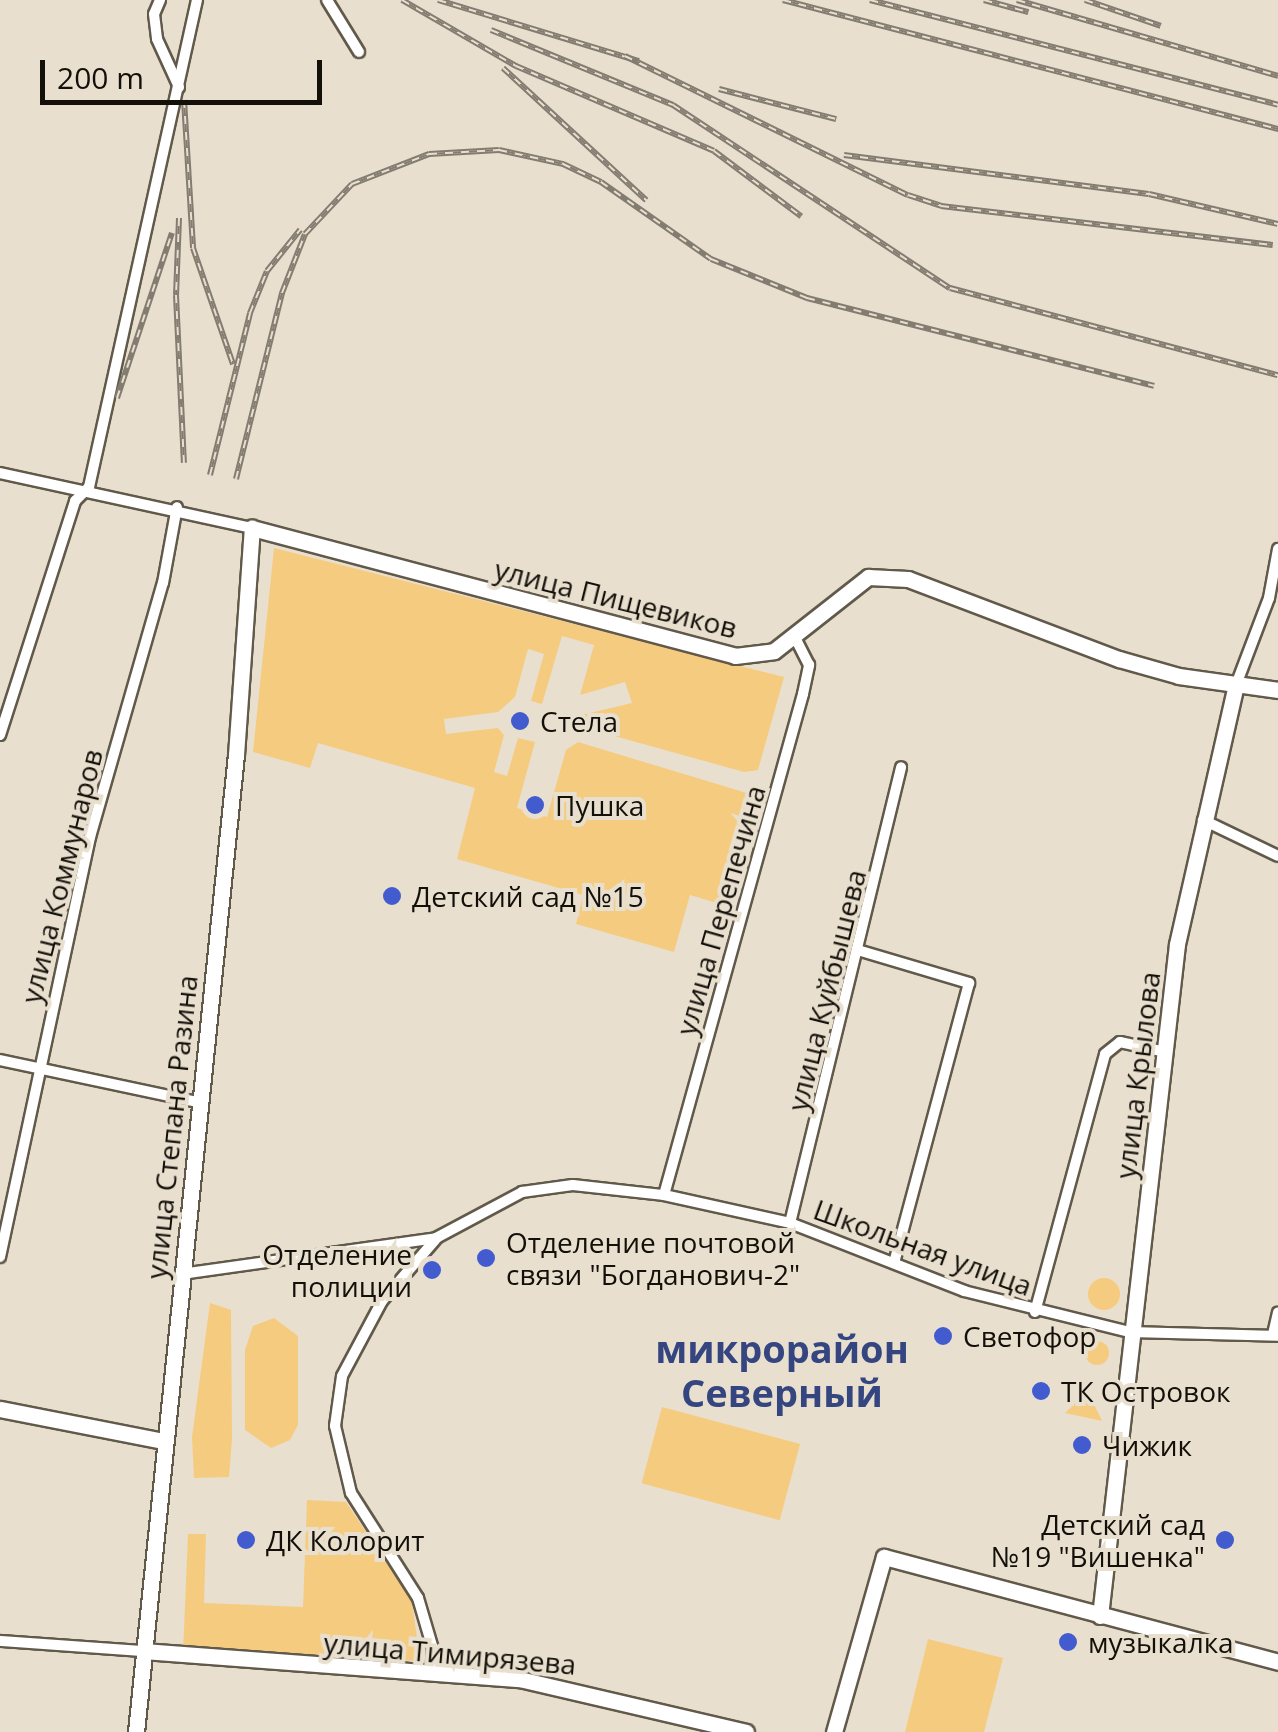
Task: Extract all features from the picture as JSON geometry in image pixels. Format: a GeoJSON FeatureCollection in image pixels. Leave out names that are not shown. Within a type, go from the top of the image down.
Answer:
{"type":"FeatureCollection","features":[{"type":"Feature","properties":{"kind":"street"},"geometry":{"type":"LineString","coordinates":[[160,0],[154,14],[156,39],[178,86]]}},
{"type":"Feature","properties":{"kind":"street"},"geometry":{"type":"LineString","coordinates":[[0,735],[75,501],[89,488],[197,0]]}},
{"type":"Feature","properties":{"kind":"street"},"geometry":{"type":"LineString","coordinates":[[326,0],[360,52]]}},
{"type":"Feature","properties":{"kind":"street","name":"улица Пищевиков"},"geometry":{"type":"LineString","coordinates":[[0,473],[176,508],[736,656],[755,657],[794,638],[868,577],[908,578],[1119,659],[1236,685],[1278,690]]}},
{"type":"Feature","properties":{"kind":"street","name":"улица Коммунаров"},"geometry":{"type":"LineString","coordinates":[[0,1258],[36,1069],[176,508]]}},
{"type":"Feature","properties":{"kind":"street","name":"улица Степана Разина"},"geometry":{"type":"LineString","coordinates":[[136,1732],[197,1102],[236,755],[252,528]]}},
{"type":"Feature","properties":{"kind":"street","name":"улица Крылова"},"geometry":{"type":"LineString","coordinates":[[1100,1616],[1165,1052],[1202,820],[1236,685],[1269,598],[1278,549]]}},
{"type":"Feature","properties":{"kind":"street","name":"улица Перепечина"},"geometry":{"type":"LineString","coordinates":[[664,1196],[803,694],[809,664],[794,638]]}},
{"type":"Feature","properties":{"kind":"street","name":"улица Куйбышева"},"geometry":{"type":"LineString","coordinates":[[790,1223],[860,952],[901,767]]}},
{"type":"Feature","properties":{"kind":"street"},"geometry":{"type":"LineString","coordinates":[[1202,820],[1278,856]]}},
{"type":"Feature","properties":{"kind":"street"},"geometry":{"type":"LineString","coordinates":[[860,952],[970,982],[896,1260]]}},
{"type":"Feature","properties":{"kind":"street"},"geometry":{"type":"LineString","coordinates":[[1035,1312],[1105,1054],[1120,1042],[1165,1052]]}},
{"type":"Feature","properties":{"kind":"street"},"geometry":{"type":"LineString","coordinates":[[0,1060],[197,1102]]}},
{"type":"Feature","properties":{"kind":"street","name":"Школьная улица"},"geometry":{"type":"LineString","coordinates":[[436,1238],[540,1187],[664,1196],[790,1223],[1035,1312],[1130,1332],[1276,1335]]}},
{"type":"Feature","properties":{"kind":"street"},"geometry":{"type":"LineString","coordinates":[[181,1274],[436,1238]]}},
{"type":"Feature","properties":{"kind":"street"},"geometry":{"type":"LineString","coordinates":[[432,1675],[432,1648],[418,1598],[351,1493],[335,1426],[342,1376],[382,1301],[436,1238]]}},
{"type":"Feature","properties":{"kind":"street"},"geometry":{"type":"LineString","coordinates":[[1276,1335],[1278,1312]]}},
{"type":"Feature","properties":{"kind":"street"},"geometry":{"type":"LineString","coordinates":[[0,1408],[163,1441]]}},
{"type":"Feature","properties":{"kind":"street"},"geometry":{"type":"LineString","coordinates":[[834,1732],[884,1556],[1278,1662]]}},
{"type":"Feature","properties":{"kind":"street"},"geometry":{"type":"LineString","coordinates":[[0,1641],[144,1651]]}},
{"type":"Feature","properties":{"kind":"street","name":"улица Тимирязева"},"geometry":{"type":"LineString","coordinates":[[144,1651],[575,1687],[746,1732]]}},
{"type":"Feature","properties":{"kind":"shaded area"},"geometry":{"type":"Polygon","coordinates":[[[274,548],[784,677],[758,770],[744,772],[582,727],[577,716],[632,703],[625,682],[580,695],[594,645],[562,636],[542,704],[531,701],[544,654],[528,649],[515,697],[498,712],[444,719],[446,734],[498,728],[504,735],[494,772],[507,776],[518,738],[535,742],[517,808],[547,817],[566,750],[578,742],[750,794],[720,904],[690,895],[674,952],[576,924],[583,895],[457,859],[475,788],[318,743],[310,768],[253,752],[274,548]]]}},
{"type":"Feature","properties":{"kind":"shaded area"},"geometry":{"type":"Polygon","coordinates":[[[1104,1278],[1115,1283],[1120,1294],[1115,1305],[1104,1310],[1093,1305],[1088,1294],[1093,1283],[1104,1278]]]}},
{"type":"Feature","properties":{"kind":"shaded area"},"geometry":{"type":"Polygon","coordinates":[[[210,1303],[231,1310],[229,1477],[194,1478],[192,1437],[210,1303]]]}},
{"type":"Feature","properties":{"kind":"shaded area"},"geometry":{"type":"Polygon","coordinates":[[[274,1318],[298,1336],[298,1425],[290,1440],[271,1448],[245,1430],[245,1350],[253,1326],[274,1318]]]}},
{"type":"Feature","properties":{"kind":"shaded area"},"geometry":{"type":"Polygon","coordinates":[[[1097,1341],[1106,1344],[1106,1362],[1097,1365],[1088,1362],[1085,1353],[1088,1344],[1097,1341]]]}},
{"type":"Feature","properties":{"kind":"shaded area"},"geometry":{"type":"Polygon","coordinates":[[[1088,1391],[1102,1421],[1065,1413],[1088,1391]]]}},
{"type":"Feature","properties":{"kind":"shaded area"},"geometry":{"type":"Polygon","coordinates":[[[662,1407],[800,1444],[780,1520],[642,1483],[662,1407]]]}},
{"type":"Feature","properties":{"kind":"shaded area"},"geometry":{"type":"Polygon","coordinates":[[[307,1500],[346,1502],[412,1601],[420,1661],[183,1653],[188,1534],[206,1534],[204,1603],[303,1607],[307,1500]]]}},
{"type":"Feature","properties":{"kind":"shaded area"},"geometry":{"type":"Polygon","coordinates":[[[928,1639],[1003,1658],[984,1732],[905,1732],[928,1639]]]}},
{"type":"Feature","properties":{"kind":"railway"},"geometry":{"type":"LineString","coordinates":[[402,0],[516,66],[714,151],[801,216]]}},
{"type":"Feature","properties":{"kind":"railway"},"geometry":{"type":"LineString","coordinates":[[438,0],[639,61]]}},
{"type":"Feature","properties":{"kind":"railway"},"geometry":{"type":"LineString","coordinates":[[783,0],[1278,129]]}},
{"type":"Feature","properties":{"kind":"railway"},"geometry":{"type":"LineString","coordinates":[[870,0],[1278,105]]}},
{"type":"Feature","properties":{"kind":"railway"},"geometry":{"type":"LineString","coordinates":[[984,0],[1028,12]]}},
{"type":"Feature","properties":{"kind":"railway"},"geometry":{"type":"LineString","coordinates":[[1017,0],[1278,76]]}},
{"type":"Feature","properties":{"kind":"railway"},"geometry":{"type":"LineString","coordinates":[[1085,0],[1161,26]]}},
{"type":"Feature","properties":{"kind":"railway"},"geometry":{"type":"LineString","coordinates":[[491,30],[673,105],[950,288],[1278,375]]}},
{"type":"Feature","properties":{"kind":"railway"},"geometry":{"type":"LineString","coordinates":[[625,56],[908,195],[941,206],[1273,245]]}},
{"type":"Feature","properties":{"kind":"railway"},"geometry":{"type":"LineString","coordinates":[[503,68],[646,200]]}},
{"type":"Feature","properties":{"kind":"railway"},"geometry":{"type":"LineString","coordinates":[[719,89],[836,119]]}},
{"type":"Feature","properties":{"kind":"railway"},"geometry":{"type":"LineString","coordinates":[[184,100],[193,248],[233,364]]}},
{"type":"Feature","properties":{"kind":"railway"},"geometry":{"type":"LineString","coordinates":[[236,479],[282,293],[305,234],[352,184],[429,154],[499,150],[563,164],[601,182],[711,259],[807,298],[1154,386]]}},
{"type":"Feature","properties":{"kind":"railway"},"geometry":{"type":"LineString","coordinates":[[844,155],[1149,194],[1278,224]]}},
{"type":"Feature","properties":{"kind":"railway"},"geometry":{"type":"LineString","coordinates":[[179,218],[176,295],[184,463]]}},
{"type":"Feature","properties":{"kind":"railway"},"geometry":{"type":"LineString","coordinates":[[210,475],[250,313],[267,271],[300,230]]}},
{"type":"Feature","properties":{"kind":"railway"},"geometry":{"type":"LineString","coordinates":[[117,398],[172,233]]}},
{"type":"Feature","properties":{"kind":"place","name":"Стела"},"geometry":{"type":"Point","coordinates":[520,721]}},
{"type":"Feature","properties":{"kind":"place","name":"Пушка"},"geometry":{"type":"Point","coordinates":[535,805]}},
{"type":"Feature","properties":{"kind":"place","name":"Детский сад №15"},"geometry":{"type":"Point","coordinates":[392,896]}},
{"type":"Feature","properties":{"kind":"place","name":"Отделение почтовой связи \"Богданович-2\""},"geometry":{"type":"Point","coordinates":[486,1258]}},
{"type":"Feature","properties":{"kind":"place","name":"Отделение полиции"},"geometry":{"type":"Point","coordinates":[432,1270]}},
{"type":"Feature","properties":{"kind":"place","name":"Светофор"},"geometry":{"type":"Point","coordinates":[943,1336]}},
{"type":"Feature","properties":{"kind":"place","name":"ТК Островок"},"geometry":{"type":"Point","coordinates":[1041,1391]}},
{"type":"Feature","properties":{"kind":"place","name":"Чижик"},"geometry":{"type":"Point","coordinates":[1082,1445]}},
{"type":"Feature","properties":{"kind":"place","name":"ДК Колорит"},"geometry":{"type":"Point","coordinates":[246,1540]}},
{"type":"Feature","properties":{"kind":"place","name":"Детский сад №19 \"Вишенка\""},"geometry":{"type":"Point","coordinates":[1225,1540]}},
{"type":"Feature","properties":{"kind":"place","name":"музыкалка"},"geometry":{"type":"Point","coordinates":[1068,1642]}},
{"type":"Feature","properties":{"kind":"district","name":"микрорайон Северный"},"geometry":{"type":"Point","coordinates":[782,1371]}}]}
